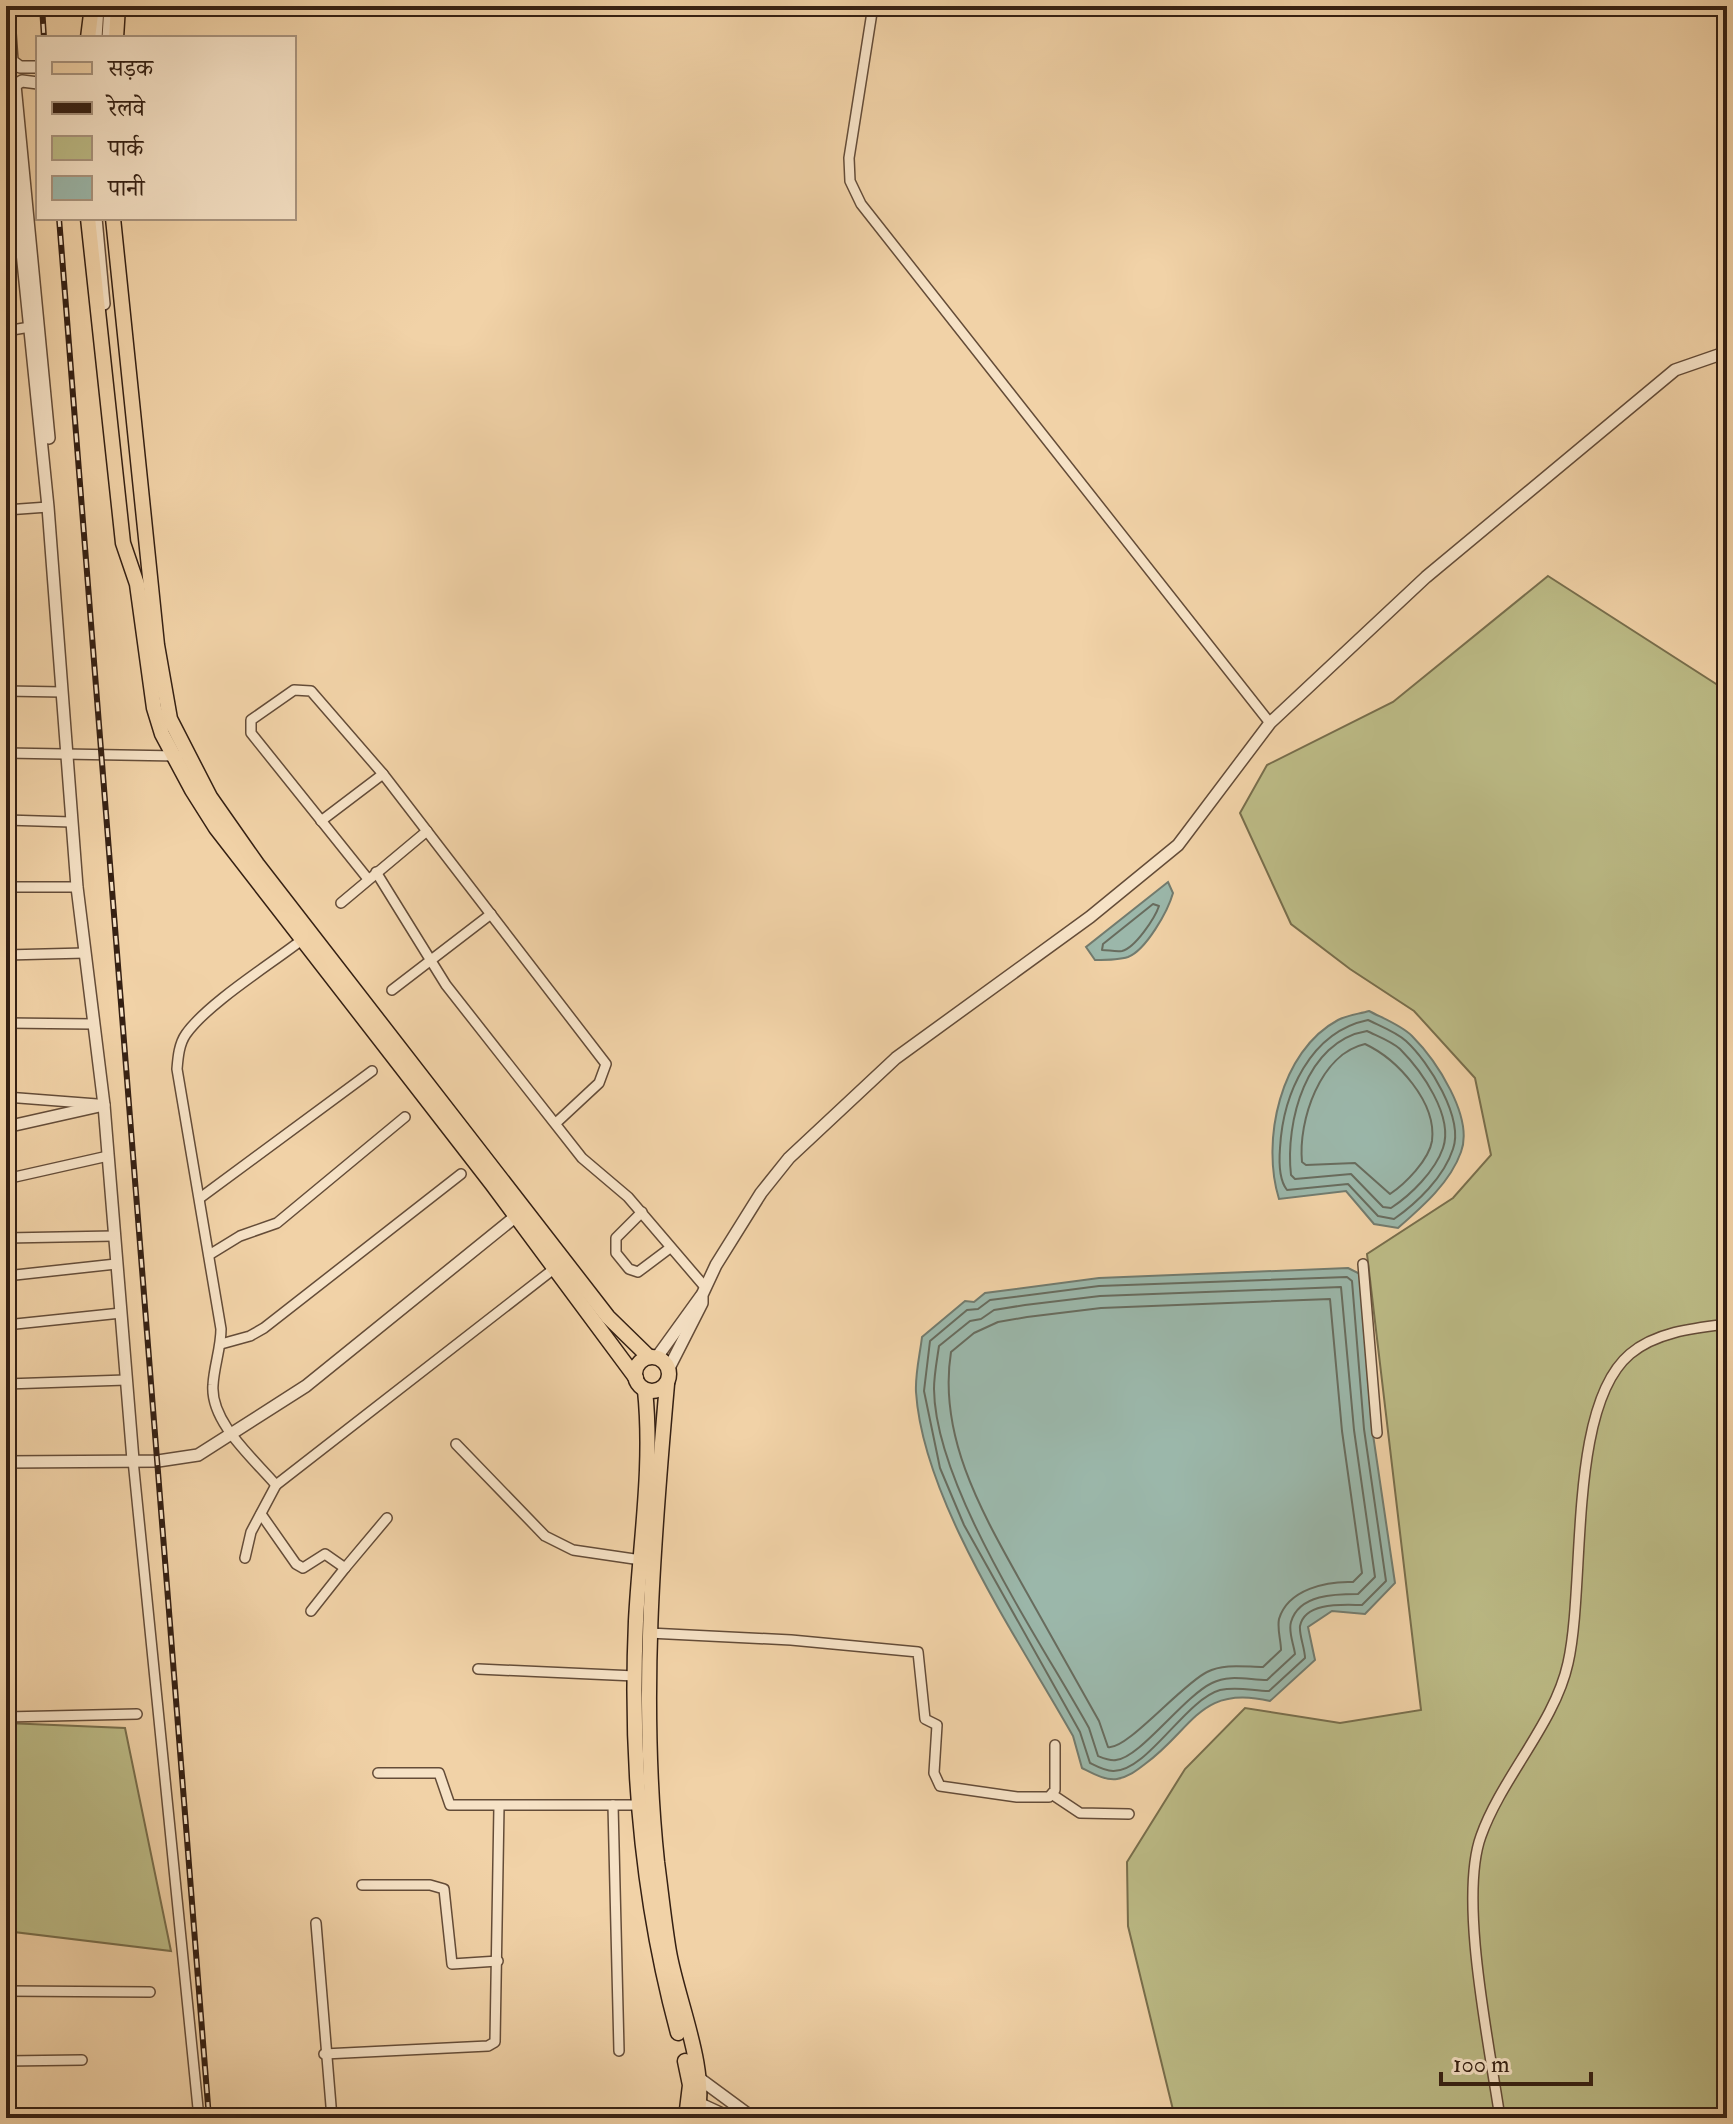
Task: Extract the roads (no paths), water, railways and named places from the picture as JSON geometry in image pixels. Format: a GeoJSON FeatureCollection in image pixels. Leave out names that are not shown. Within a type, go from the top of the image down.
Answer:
{"type":"FeatureCollection","features":[{"type":"Feature","properties":{"kind":"main road"},"geometry":{"type":"LineString","coordinates":[[88,36],[92,6]]}},
{"type":"Feature","properties":{"kind":"main road"},"geometry":{"type":"LineString","coordinates":[[116,36],[118,6]]}},
{"type":"Feature","properties":{"kind":"main road"},"geometry":{"type":"LineString","coordinates":[[88,220],[113,460],[128,559],[137,584],[154,708],[216,828],[619,1331],[669,1368],[649,1633],[649,1750],[669,1951],[694,2075],[697,2118]]}},
{"type":"Feature","properties":{"kind":"main road"},"geometry":{"type":"LineString","coordinates":[[111,220],[163,685],[180,756],[257,864],[521,1212],[555,1268],[640,1384],[661,1389],[667,1384]]}},
{"type":"Feature","properties":{"kind":"main road"},"geometry":{"type":"LineString","coordinates":[[653,1357],[641,1361],[640,1384],[650,1448],[635,1676],[641,1805],[657,1942],[694,2075]]}},
{"type":"Feature","properties":{"kind":"main road"},"geometry":{"type":"LineString","coordinates":[[686,2118],[695,2101]]}},
{"type":"Feature","properties":{"kind":"street"},"geometry":{"type":"LineString","coordinates":[[8,6],[12,61],[20,67],[36,67]]}},
{"type":"Feature","properties":{"kind":"street"},"geometry":{"type":"LineString","coordinates":[[96,36],[98,6]]}},
{"type":"Feature","properties":{"kind":"street"},"geometry":{"type":"LineString","coordinates":[[108,36],[110,6]]}},
{"type":"Feature","properties":{"kind":"street"},"geometry":{"type":"LineString","coordinates":[[873,6],[849,158],[850,181],[861,204],[1270,723]]}},
{"type":"Feature","properties":{"kind":"street"},"geometry":{"type":"LineString","coordinates":[[36,83],[22,81],[15,85],[52,508],[50,529],[71,822],[104,1105],[133,1460],[199,2118]]}},
{"type":"Feature","properties":{"kind":"street"},"geometry":{"type":"LineString","coordinates":[[6,95],[52,508]]}},
{"type":"Feature","properties":{"kind":"street"},"geometry":{"type":"LineString","coordinates":[[96,220],[131,544],[128,559]]}},
{"type":"Feature","properties":{"kind":"street"},"geometry":{"type":"LineString","coordinates":[[6,331],[30,327]]}},
{"type":"Feature","properties":{"kind":"street"},"geometry":{"type":"LineString","coordinates":[[653,1357],[704,1291],[761,1193],[789,1158],[896,1058],[1090,917],[1178,845],[1270,723],[1426,577],[1675,370],[1727,352]]}},
{"type":"Feature","properties":{"kind":"street"},"geometry":{"type":"LineString","coordinates":[[6,510],[52,508]]}},
{"type":"Feature","properties":{"kind":"street"},"geometry":{"type":"LineString","coordinates":[[556,1123],[599,1083],[606,1064],[383,774],[311,691],[294,690],[251,720],[251,733],[321,821],[372,876],[446,985],[582,1158],[642,1212],[704,1291],[702,1303],[669,1368]]}},
{"type":"Feature","properties":{"kind":"street"},"geometry":{"type":"LineString","coordinates":[[6,691],[62,692]]}},
{"type":"Feature","properties":{"kind":"street"},"geometry":{"type":"LineString","coordinates":[[6,753],[180,756]]}},
{"type":"Feature","properties":{"kind":"street"},"geometry":{"type":"LineString","coordinates":[[321,821],[383,774]]}},
{"type":"Feature","properties":{"kind":"street"},"geometry":{"type":"LineString","coordinates":[[6,820],[71,822]]}},
{"type":"Feature","properties":{"kind":"street"},"geometry":{"type":"LineString","coordinates":[[341,903],[427,831]]}},
{"type":"Feature","properties":{"kind":"street"},"geometry":{"type":"LineString","coordinates":[[6,887],[77,887]]}},
{"type":"Feature","properties":{"kind":"street"},"geometry":{"type":"LineString","coordinates":[[392,990],[491,914]]}},
{"type":"Feature","properties":{"kind":"street"},"geometry":{"type":"LineString","coordinates":[[276,1485],[214,1407],[212,1387],[221,1344],[177,1069],[185,1035],[201,1018],[303,939]]}},
{"type":"Feature","properties":{"kind":"street"},"geometry":{"type":"LineString","coordinates":[[6,955],[85,953]]}},
{"type":"Feature","properties":{"kind":"street"},"geometry":{"type":"LineString","coordinates":[[6,1023],[93,1024]]}},
{"type":"Feature","properties":{"kind":"street"},"geometry":{"type":"LineString","coordinates":[[200,1198],[372,1071]]}},
{"type":"Feature","properties":{"kind":"street"},"geometry":{"type":"LineString","coordinates":[[6,1097],[104,1105]]}},
{"type":"Feature","properties":{"kind":"street"},"geometry":{"type":"LineString","coordinates":[[6,1127],[104,1105]]}},
{"type":"Feature","properties":{"kind":"street"},"geometry":{"type":"LineString","coordinates":[[209,1255],[240,1236],[277,1223],[405,1117]]}},
{"type":"Feature","properties":{"kind":"street"},"geometry":{"type":"LineString","coordinates":[[6,1179],[108,1156]]}},
{"type":"Feature","properties":{"kind":"street"},"geometry":{"type":"LineString","coordinates":[[221,1344],[250,1336],[264,1328],[461,1174]]}},
{"type":"Feature","properties":{"kind":"street"},"geometry":{"type":"LineString","coordinates":[[6,1462],[133,1460],[198,1455],[306,1386],[521,1212]]}},
{"type":"Feature","properties":{"kind":"street"},"geometry":{"type":"LineString","coordinates":[[642,1212],[616,1238],[616,1253],[629,1269],[638,1272],[670,1248]]}},
{"type":"Feature","properties":{"kind":"street"},"geometry":{"type":"LineString","coordinates":[[6,1238],[114,1236]]}},
{"type":"Feature","properties":{"kind":"street"},"geometry":{"type":"LineString","coordinates":[[6,1276],[116,1264]]}},
{"type":"Feature","properties":{"kind":"street"},"geometry":{"type":"LineString","coordinates":[[1363,1264],[1377,1433]]}},
{"type":"Feature","properties":{"kind":"street"},"geometry":{"type":"LineString","coordinates":[[245,1558],[261,1514],[276,1485],[555,1268]]}},
{"type":"Feature","properties":{"kind":"street"},"geometry":{"type":"LineString","coordinates":[[6,1325],[121,1313]]}},
{"type":"Feature","properties":{"kind":"street"},"geometry":{"type":"LineString","coordinates":[[1500,2118],[1480,1973],[1472,1885],[1481,1834],[1556,1695],[1568,1665],[1576,1614],[1584,1483],[1598,1409],[1607,1383],[1618,1367],[1647,1342],[1694,1328],[1727,1324]]}},
{"type":"Feature","properties":{"kind":"street"},"geometry":{"type":"LineString","coordinates":[[6,1384],[126,1380]]}},
{"type":"Feature","properties":{"kind":"street"},"geometry":{"type":"LineString","coordinates":[[456,1444],[545,1536],[562,1547],[641,1560]]}},
{"type":"Feature","properties":{"kind":"street"},"geometry":{"type":"LineString","coordinates":[[261,1514],[296,1564],[308,1568],[325,1554],[345,1568]]}},
{"type":"Feature","properties":{"kind":"street"},"geometry":{"type":"LineString","coordinates":[[311,1611],[387,1518]]}},
{"type":"Feature","properties":{"kind":"street"},"geometry":{"type":"LineString","coordinates":[[649,1633],[791,1640],[918,1652],[925,1719],[937,1725],[936,1783],[1017,1797],[1053,1795],[1080,1813],[1129,1814]]}},
{"type":"Feature","properties":{"kind":"street"},"geometry":{"type":"LineString","coordinates":[[478,1669],[635,1676]]}},
{"type":"Feature","properties":{"kind":"street"},"geometry":{"type":"LineString","coordinates":[[6,1717],[137,1714]]}},
{"type":"Feature","properties":{"kind":"street"},"geometry":{"type":"LineString","coordinates":[[1053,1795],[1055,1745]]}},
{"type":"Feature","properties":{"kind":"street"},"geometry":{"type":"LineString","coordinates":[[378,1773],[433,1771],[441,1776],[450,1805],[641,1805]]}},
{"type":"Feature","properties":{"kind":"street"},"geometry":{"type":"LineString","coordinates":[[613,1805],[619,2051]]}},
{"type":"Feature","properties":{"kind":"street"},"geometry":{"type":"LineString","coordinates":[[324,2054],[488,2046],[498,2033],[499,1806]]}},
{"type":"Feature","properties":{"kind":"street"},"geometry":{"type":"LineString","coordinates":[[362,1885],[430,1885],[444,1889],[452,1964],[498,1961]]}},
{"type":"Feature","properties":{"kind":"street"},"geometry":{"type":"LineString","coordinates":[[316,1923],[324,2054],[332,2118]]}},
{"type":"Feature","properties":{"kind":"street"},"geometry":{"type":"LineString","coordinates":[[6,1991],[150,1992]]}},
{"type":"Feature","properties":{"kind":"street"},"geometry":{"type":"LineString","coordinates":[[6,2061],[82,2060]]}},
{"type":"Feature","properties":{"kind":"street"},"geometry":{"type":"LineString","coordinates":[[694,2075],[753,2118]]}},
{"type":"Feature","properties":{"kind":"street"},"geometry":{"type":"LineString","coordinates":[[695,2101],[731,2118]]}},
{"type":"Feature","properties":{"kind":"water"},"geometry":{"type":"Polygon","coordinates":[[[1168,882],[1173,893],[1170,901],[1142,947],[1128,957],[1095,960],[1086,947],[1168,882]]]}},
{"type":"Feature","properties":{"kind":"water"},"geometry":{"type":"Polygon","coordinates":[[[1369,1011],[1402,1028],[1422,1046],[1450,1090],[1462,1122],[1464,1138],[1461,1152],[1450,1174],[1398,1228],[1374,1224],[1346,1191],[1279,1199],[1274,1176],[1274,1125],[1289,1075],[1318,1034],[1338,1020],[1369,1011]]]}},
{"type":"Feature","properties":{"kind":"water"},"geometry":{"type":"Polygon","coordinates":[[[1348,1268],[1360,1274],[1372,1428],[1395,1583],[1365,1614],[1332,1611],[1308,1627],[1315,1660],[1270,1701],[1246,1697],[1212,1704],[1161,1751],[1125,1777],[1108,1779],[1082,1768],[1073,1736],[977,1569],[936,1478],[923,1434],[916,1392],[922,1337],[965,1301],[974,1302],[985,1293],[1099,1278],[1348,1268]]]}},
{"type":"Feature","properties":{"kind":"railway"},"geometry":{"type":"LineString","coordinates":[[42,6],[44,36]]}},
{"type":"Feature","properties":{"kind":"railway"},"geometry":{"type":"LineString","coordinates":[[59,220],[209,2118]]}}]}
